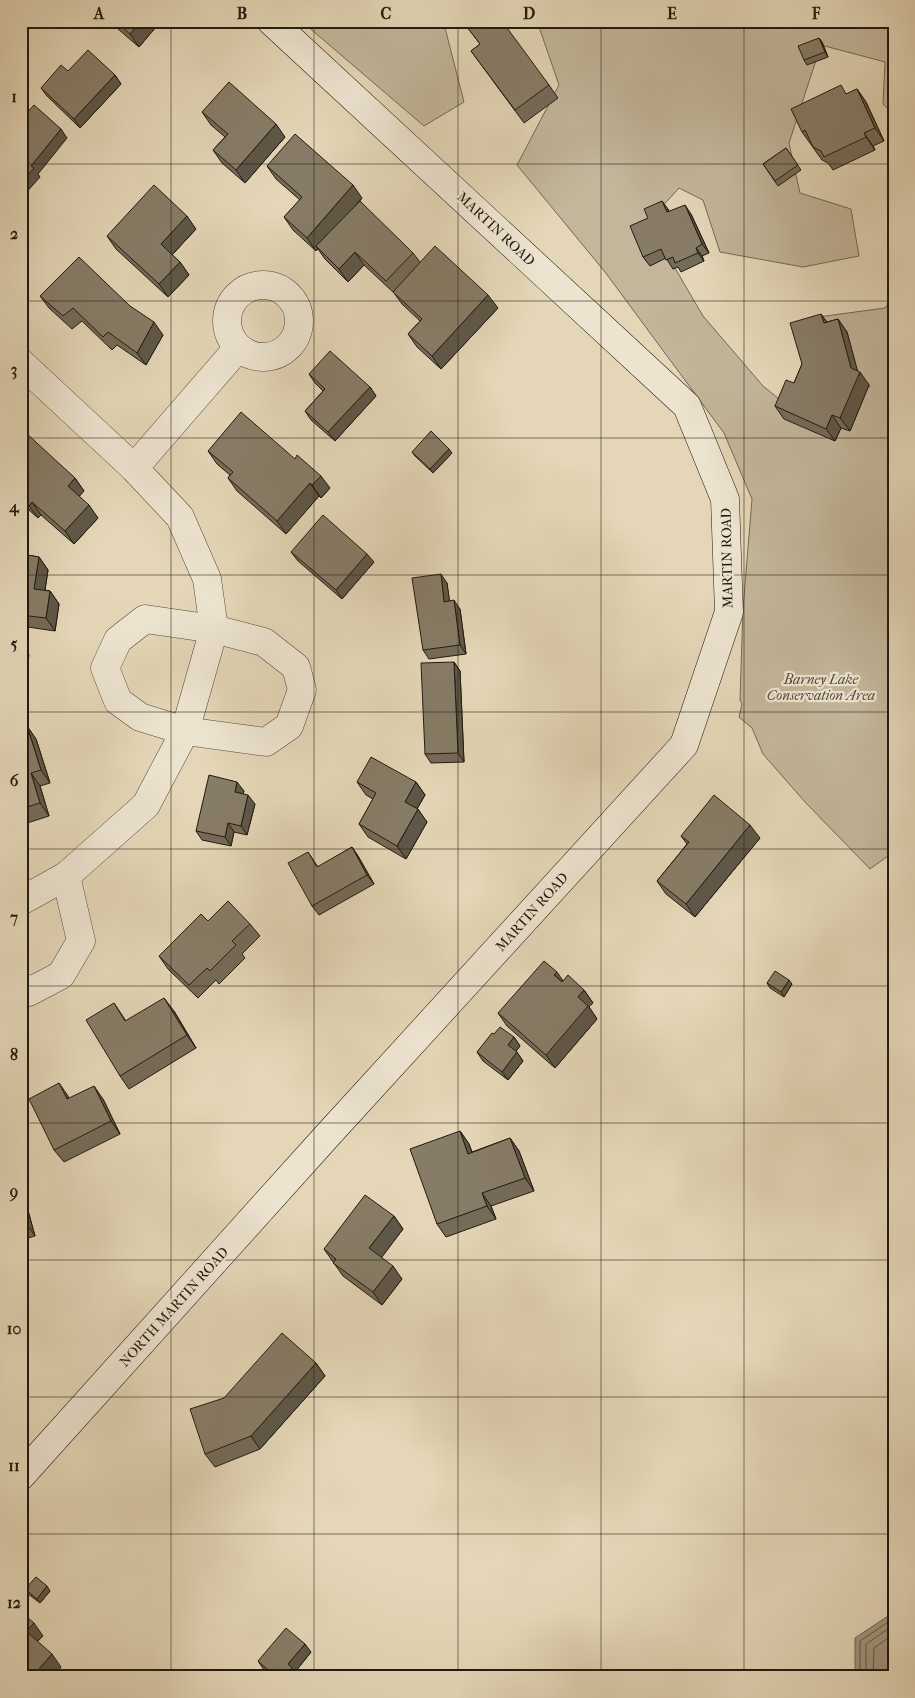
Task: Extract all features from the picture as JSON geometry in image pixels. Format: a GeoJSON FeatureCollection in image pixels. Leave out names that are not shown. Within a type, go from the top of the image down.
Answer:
{"type":"FeatureCollection","features":[{"type":"Feature","properties":{"kind":"street","name":"MARTIN ROAD"},"geometry":{"type":"LineString","coordinates":[[274,22],[687,406],[725,500],[729,612],[684,745],[326,1137]]}},
{"type":"Feature","properties":{"kind":"street"},"geometry":{"type":"LineString","coordinates":[[134,468],[238,348]]}},
{"type":"Feature","properties":{"kind":"street"},"geometry":{"type":"LineString","coordinates":[[21,363],[134,468],[180,517],[207,579],[214,630],[185,731],[146,806],[66,876],[21,901]]}},
{"type":"Feature","properties":{"kind":"street"},"geometry":{"type":"LineString","coordinates":[[145,619],[214,630],[264,642],[296,667],[302,690],[289,726],[266,742],[185,731],[140,717],[118,701],[105,668],[118,640],[145,619]]}},
{"type":"Feature","properties":{"kind":"street"},"geometry":{"type":"LineString","coordinates":[[21,986],[29,992],[61,975],[81,941],[66,876]]}},
{"type":"Feature","properties":{"kind":"street","name":"NORTH MARTIN ROAD"},"geometry":{"type":"LineString","coordinates":[[21,1476],[326,1137]]}},
{"type":"Feature","properties":{"kind":"green space"},"geometry":{"type":"Polygon","coordinates":[[[310,21],[447,21],[444,24],[464,102],[424,126],[306,25],[310,21]]]}},
{"type":"Feature","properties":{"kind":"green space","name":"Barney Lake Conservation Area"},"geometry":{"type":"Polygon","coordinates":[[[537,21],[894,21],[894,115],[883,104],[885,62],[821,45],[789,143],[800,193],[851,209],[859,256],[803,267],[720,252],[703,200],[679,188],[648,222],[703,316],[763,386],[821,433],[870,386],[811,318],[885,308],[894,295],[894,854],[892,853],[870,869],[805,802],[763,754],[752,728],[739,717],[742,704],[740,700],[743,609],[752,499],[724,433],[605,272],[517,165],[559,85],[537,21]]]}},
{"type":"Feature","properties":{"kind":"water"},"geometry":{"type":"Polygon","coordinates":[[[894,1612],[894,1677],[855,1677],[855,1638],[894,1612]]]}},
{"type":"Feature","properties":{"kind":"building"},"geometry":{"type":"Polygon","coordinates":[[[115,21],[141,21],[130,34],[115,21]]]}},
{"type":"Feature","properties":{"kind":"building"},"geometry":{"type":"Polygon","coordinates":[[[466,21],[502,21],[549,85],[515,110],[471,51],[480,44],[464,23],[466,21]]]}},
{"type":"Feature","properties":{"kind":"building"},"geometry":{"type":"Polygon","coordinates":[[[819,38],[825,52],[804,60],[798,46],[819,38]]]}},
{"type":"Feature","properties":{"kind":"building"},"geometry":{"type":"Polygon","coordinates":[[[88,50],[115,75],[74,119],[41,88],[61,65],[68,71],[88,50]]]}},
{"type":"Feature","properties":{"kind":"building"},"geometry":{"type":"Polygon","coordinates":[[[229,82],[276,124],[236,170],[213,150],[228,134],[202,112],[229,82]]]}},
{"type":"Feature","properties":{"kind":"building"},"geometry":{"type":"Polygon","coordinates":[[[841,85],[846,94],[857,89],[875,128],[864,133],[866,137],[824,157],[821,151],[813,147],[805,130],[802,132],[791,109],[841,85]]]}},
{"type":"Feature","properties":{"kind":"building"},"geometry":{"type":"Polygon","coordinates":[[[34,105],[61,129],[31,166],[34,168],[21,182],[21,119],[34,105]]]}},
{"type":"Feature","properties":{"kind":"building"},"geometry":{"type":"Polygon","coordinates":[[[295,134],[353,185],[307,238],[284,217],[302,197],[267,166],[295,134]]]}},
{"type":"Feature","properties":{"kind":"building"},"geometry":{"type":"Polygon","coordinates":[[[786,148],[798,165],[775,181],[763,164],[786,148]]]}},
{"type":"Feature","properties":{"kind":"building"},"geometry":{"type":"Polygon","coordinates":[[[154,185],[187,216],[161,244],[180,262],[159,284],[107,236],[154,185]]]}},
{"type":"Feature","properties":{"kind":"building"},"geometry":{"type":"Polygon","coordinates":[[[360,201],[413,253],[386,281],[355,252],[339,269],[316,246],[360,201]]]}},
{"type":"Feature","properties":{"kind":"building"},"geometry":{"type":"Polygon","coordinates":[[[662,201],[667,212],[685,205],[702,244],[696,248],[698,253],[675,263],[673,257],[666,260],[661,249],[643,257],[630,226],[648,218],[644,209],[662,201]]]}},
{"type":"Feature","properties":{"kind":"building"},"geometry":{"type":"Polygon","coordinates":[[[435,246],[488,295],[432,356],[408,334],[422,319],[393,292],[435,246]]]}},
{"type":"Feature","properties":{"kind":"building"},"geometry":{"type":"Polygon","coordinates":[[[79,257],[130,306],[154,322],[137,353],[108,332],[103,337],[73,308],[63,316],[40,296],[79,257]]]}},
{"type":"Feature","properties":{"kind":"building"},"geometry":{"type":"Polygon","coordinates":[[[821,314],[824,323],[838,319],[851,368],[860,372],[840,418],[832,415],[826,429],[775,406],[786,380],[794,383],[802,364],[790,323],[821,314]]]}},
{"type":"Feature","properties":{"kind":"building"},"geometry":{"type":"Polygon","coordinates":[[[330,351],[370,387],[328,432],[305,411],[325,389],[309,374],[330,351]]]}},
{"type":"Feature","properties":{"kind":"building"},"geometry":{"type":"Polygon","coordinates":[[[241,412],[295,459],[297,455],[321,476],[312,485],[310,483],[277,521],[228,478],[233,472],[208,451],[241,412]]]}},
{"type":"Feature","properties":{"kind":"building"},"geometry":{"type":"Polygon","coordinates":[[[431,431],[449,449],[430,469],[412,452],[431,431]]]}},
{"type":"Feature","properties":{"kind":"building"},"geometry":{"type":"Polygon","coordinates":[[[25,432],[75,478],[68,486],[89,505],[65,531],[32,502],[29,506],[21,499],[21,436],[25,432]]]}},
{"type":"Feature","properties":{"kind":"building"},"geometry":{"type":"Polygon","coordinates":[[[323,515],[367,554],[336,590],[291,552],[323,515]]]}},
{"type":"Feature","properties":{"kind":"building"},"geometry":{"type":"Polygon","coordinates":[[[21,554],[39,557],[34,589],[50,591],[46,618],[21,615],[21,554]]]}},
{"type":"Feature","properties":{"kind":"building"},"geometry":{"type":"Polygon","coordinates":[[[441,574],[444,602],[454,600],[460,645],[423,650],[412,578],[441,574]]]}},
{"type":"Feature","properties":{"kind":"building"},"geometry":{"type":"Polygon","coordinates":[[[454,662],[458,753],[425,754],[421,663],[454,662]]]}},
{"type":"Feature","properties":{"kind":"building"},"geometry":{"type":"Polygon","coordinates":[[[27,726],[41,770],[31,773],[40,803],[21,809],[21,727],[27,726]]]}},
{"type":"Feature","properties":{"kind":"building"},"geometry":{"type":"Polygon","coordinates":[[[371,757],[416,782],[405,802],[418,809],[397,846],[359,824],[376,793],[357,782],[371,757]]]}},
{"type":"Feature","properties":{"kind":"building"},"geometry":{"type":"Polygon","coordinates":[[[209,775],[237,782],[235,792],[248,795],[241,826],[228,823],[225,837],[196,831],[209,775]]]}},
{"type":"Feature","properties":{"kind":"building"},"geometry":{"type":"Polygon","coordinates":[[[714,795],[750,825],[686,904],[657,881],[689,842],[681,836],[714,795]]]}},
{"type":"Feature","properties":{"kind":"building"},"geometry":{"type":"Polygon","coordinates":[[[352,847],[367,875],[312,906],[288,863],[308,852],[317,867],[352,847]]]}},
{"type":"Feature","properties":{"kind":"building"},"geometry":{"type":"Polygon","coordinates":[[[228,901],[250,924],[232,941],[236,945],[210,971],[207,968],[189,985],[159,956],[201,914],[208,921],[228,901]]]}},
{"type":"Feature","properties":{"kind":"building"},"geometry":{"type":"Polygon","coordinates":[[[544,961],[557,972],[554,975],[562,982],[568,975],[584,990],[578,997],[588,1006],[546,1055],[498,1013],[544,961]]]}},
{"type":"Feature","properties":{"kind":"building"},"geometry":{"type":"Polygon","coordinates":[[[775,971],[789,980],[781,992],[767,983],[775,971]]]}},
{"type":"Feature","properties":{"kind":"building"},"geometry":{"type":"Polygon","coordinates":[[[164,998],[187,1035],[120,1076],[86,1020],[114,1003],[125,1021],[164,998]]]}},
{"type":"Feature","properties":{"kind":"building"},"geometry":{"type":"Polygon","coordinates":[[[500,1027],[514,1037],[508,1045],[517,1052],[502,1072],[477,1052],[492,1033],[494,1034],[500,1027]]]}},
{"type":"Feature","properties":{"kind":"building"},"geometry":{"type":"Polygon","coordinates":[[[59,1083],[67,1099],[94,1086],[111,1121],[54,1150],[29,1099],[59,1083]]]}},
{"type":"Feature","properties":{"kind":"building"},"geometry":{"type":"Polygon","coordinates":[[[460,1131],[468,1154],[510,1138],[525,1178],[482,1193],[487,1206],[437,1224],[410,1149],[460,1131]]]}},
{"type":"Feature","properties":{"kind":"building"},"geometry":{"type":"Polygon","coordinates":[[[365,1195],[394,1216],[369,1248],[393,1266],[373,1292],[333,1263],[336,1259],[324,1249],[365,1195]]]}},
{"type":"Feature","properties":{"kind":"building"},"geometry":{"type":"Polygon","coordinates":[[[21,1205],[26,1223],[21,1225],[21,1205]]]}},
{"type":"Feature","properties":{"kind":"building"},"geometry":{"type":"Polygon","coordinates":[[[282,1333],[316,1363],[251,1436],[205,1454],[190,1409],[224,1398],[282,1333]]]}},
{"type":"Feature","properties":{"kind":"building"},"geometry":{"type":"Polygon","coordinates":[[[36,1577],[47,1586],[37,1599],[25,1589],[36,1577]]]}},
{"type":"Feature","properties":{"kind":"building"},"geometry":{"type":"Polygon","coordinates":[[[21,1612],[34,1623],[26,1631],[52,1654],[32,1677],[21,1677],[21,1612]]]}},
{"type":"Feature","properties":{"kind":"building"},"geometry":{"type":"Polygon","coordinates":[[[286,1628],[305,1644],[288,1664],[292,1668],[284,1677],[264,1677],[269,1671],[258,1661],[286,1628]]]}},
{"type":"Feature","properties":{"kind":"building"},"geometry":{"type":"Polygon","coordinates":[[[331,1672],[336,1677],[326,1677],[331,1672]]]}}]}
